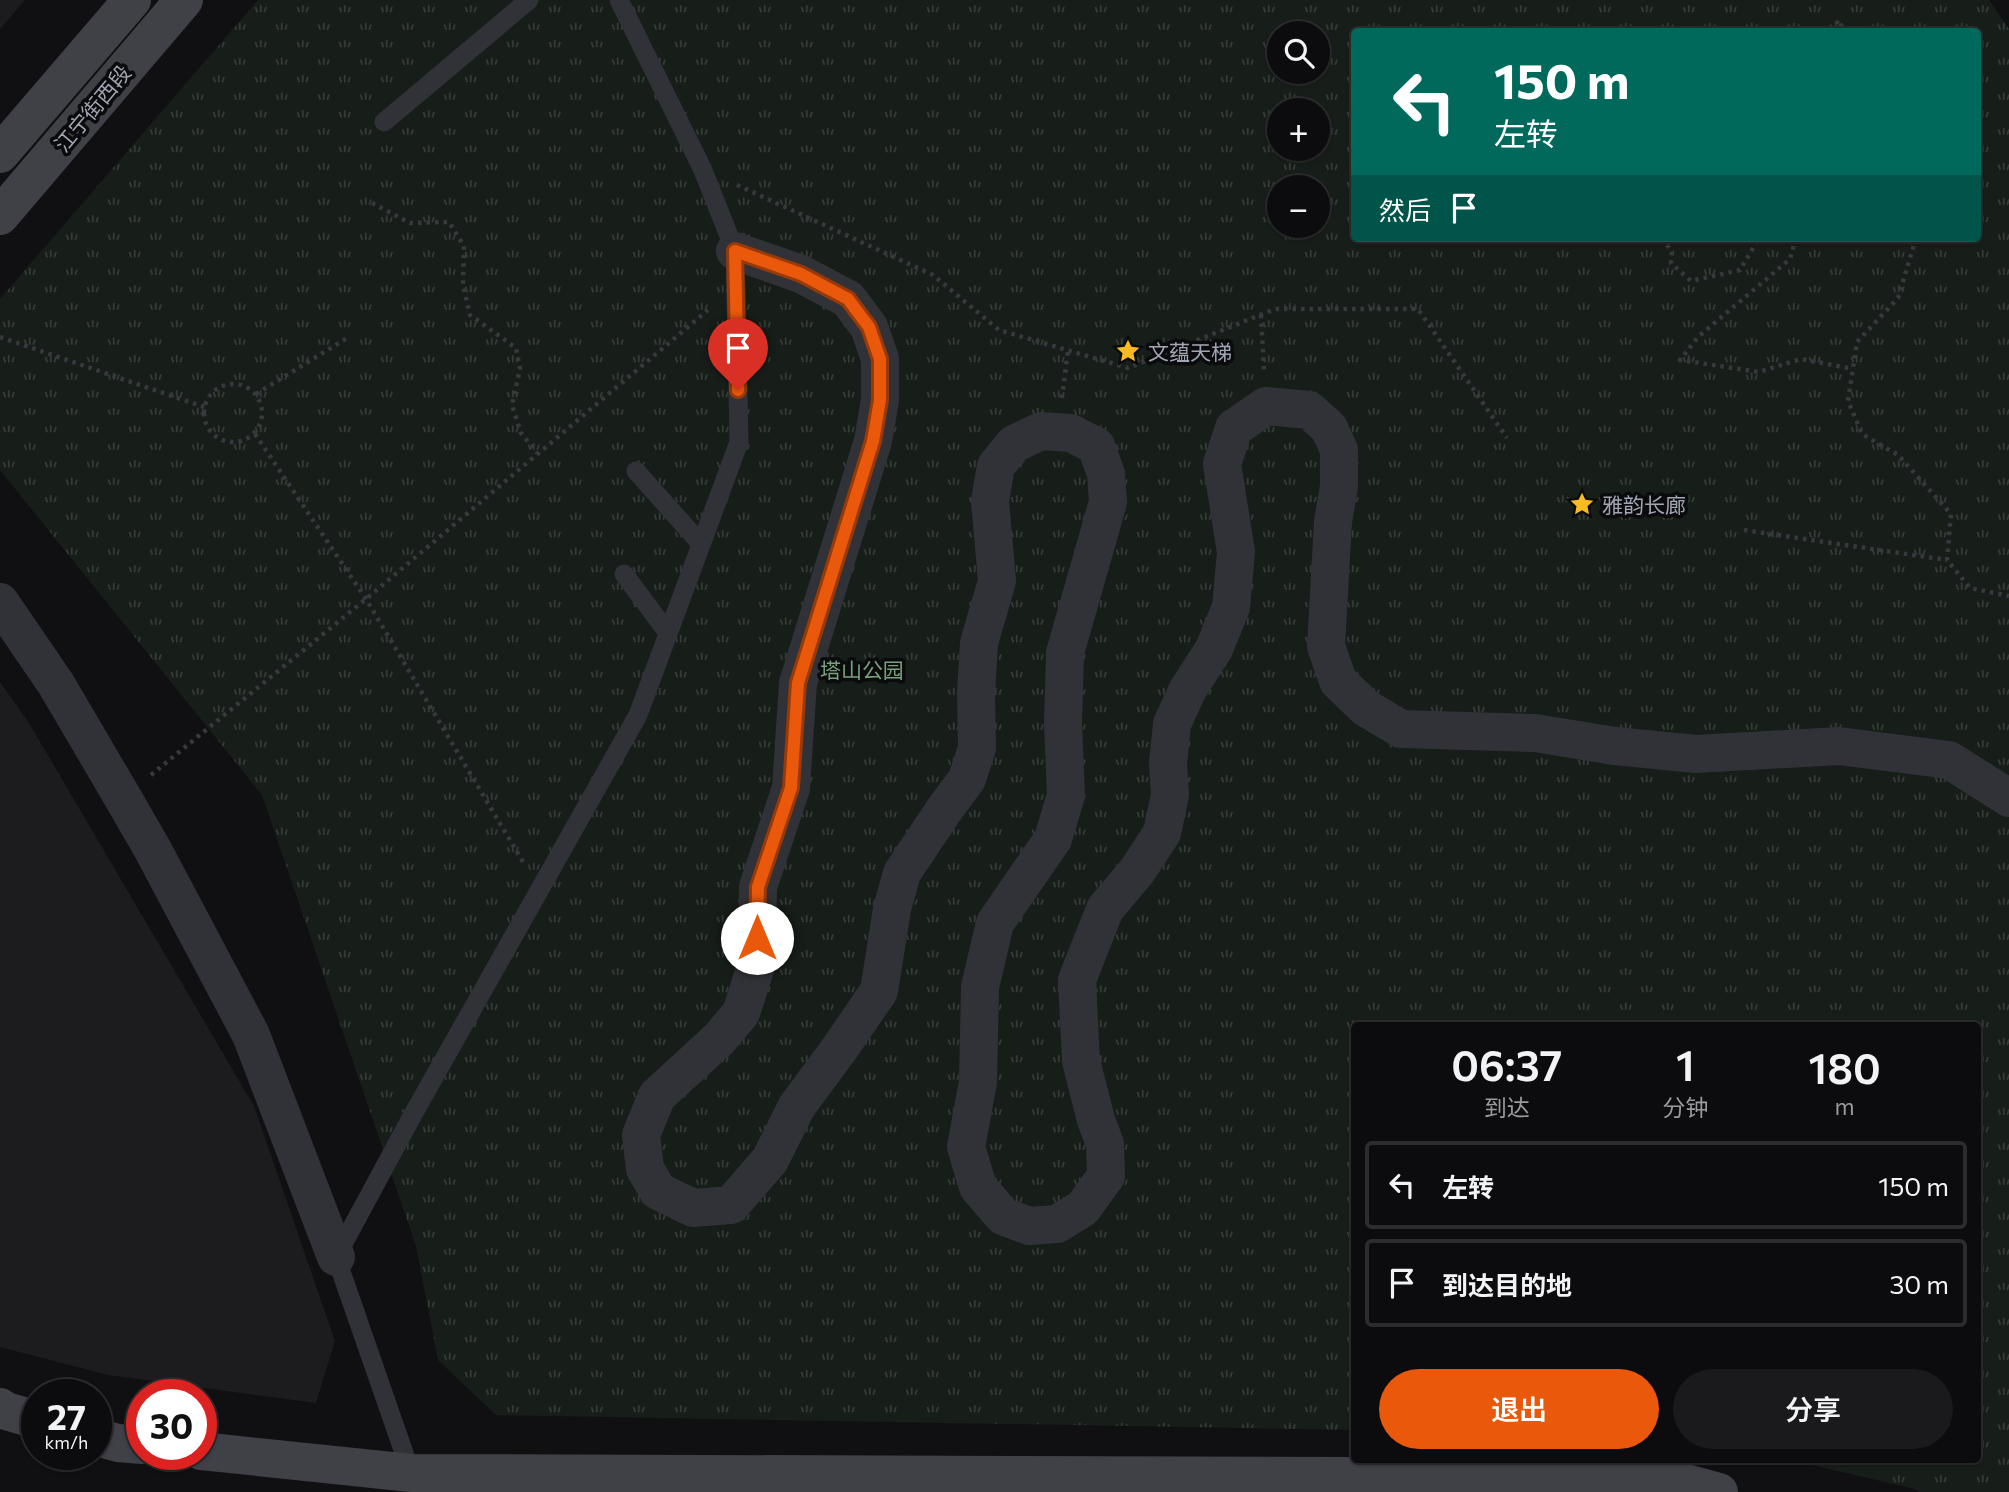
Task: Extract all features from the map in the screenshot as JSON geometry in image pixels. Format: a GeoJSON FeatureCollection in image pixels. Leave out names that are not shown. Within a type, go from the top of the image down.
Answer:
{"type":"FeatureCollection","features":[{"type":"Feature","properties":{"kind":"main road","name":"江宁街西段"},"geometry":{"type":"LineString","coordinates":[[0,154],[132,0]]}},
{"type":"Feature","properties":{"kind":"main road","name":"江宁街西段"},"geometry":{"type":"LineString","coordinates":[[0,216],[184,0]]}},
{"type":"Feature","properties":{"kind":"main road"},"geometry":{"type":"LineString","coordinates":[[0,1407],[21,1415]]}},
{"type":"Feature","properties":{"kind":"main road"},"geometry":{"type":"LineString","coordinates":[[217,1453],[411,1473],[1665,1477],[1719,1492]]}},
{"type":"Feature","properties":{"kind":"street"},"geometry":{"type":"LineString","coordinates":[[736,269],[801,274],[848,299],[869,327],[880,359],[880,400],[873,441],[798,683],[791,788],[758,887],[757,963],[741,1013],[719,1039],[657,1096],[641,1135],[645,1169],[658,1191],[693,1208],[732,1205],[769,1160],[797,1106],[879,991],[892,909],[902,873],[967,779],[977,748],[979,643],[997,581],[990,500],[996,466],[1014,444],[1041,431],[1071,433],[1096,446],[1106,474],[1108,502],[1065,653],[1063,724],[1066,795],[1053,839],[995,923],[980,987],[978,1082],[966,1147],[978,1187],[1003,1216],[1030,1226],[1056,1224],[1083,1208],[1106,1177],[1105,1144],[1081,1061],[1077,981],[1105,909],[1137,871],[1162,833],[1170,794],[1168,763],[1172,724],[1188,689],[1214,649],[1231,607],[1236,552],[1222,464],[1234,428],[1266,406],[1309,410],[1329,428],[1339,450],[1339,486],[1333,522],[1326,646],[1338,681],[1366,708],[1401,729],[1535,733],[1615,746],[1696,754],[1839,746],[1950,760],[2009,798]]}},
{"type":"Feature","properties":{"kind":"street"},"geometry":{"type":"LineString","coordinates":[[0,602],[56,684],[123,798],[251,1035],[336,1257]]}},
{"type":"Feature","properties":{"kind":"lane"},"geometry":{"type":"LineString","coordinates":[[384,122],[529,0]]}},
{"type":"Feature","properties":{"kind":"lane"},"geometry":{"type":"LineString","coordinates":[[411,1473],[336,1257],[411,1118],[638,715],[739,442],[736,269],[702,168],[619,0]]}},
{"type":"Feature","properties":{"kind":"lane"},"geometry":{"type":"LineString","coordinates":[[636,471],[701,544]]}},
{"type":"Feature","properties":{"kind":"lane"},"geometry":{"type":"LineString","coordinates":[[624,574],[668,632]]}},
{"type":"Feature","properties":{"kind":"path"},"geometry":{"type":"LineString","coordinates":[[1835,28],[1838,20],[1843,28]]}},
{"type":"Feature","properties":{"kind":"path"},"geometry":{"type":"LineString","coordinates":[[702,168],[933,275],[999,330],[1128,368],[1275,309],[1419,309],[1507,438]]}},
{"type":"Feature","properties":{"kind":"path"},"geometry":{"type":"LineString","coordinates":[[372,203],[410,223],[449,222],[464,246],[463,285],[471,315],[516,348],[520,369],[512,405],[521,433],[537,453]]}},
{"type":"Feature","properties":{"kind":"path"},"geometry":{"type":"LineString","coordinates":[[1665,242],[1672,252],[1671,263],[1690,281],[1741,270],[1757,242]]}},
{"type":"Feature","properties":{"kind":"path"},"geometry":{"type":"LineString","coordinates":[[1795,242],[1790,259],[1698,337],[1680,360],[1759,373],[1801,359],[1853,369]]}},
{"type":"Feature","properties":{"kind":"path"},"geometry":{"type":"LineString","coordinates":[[1915,242],[1898,298],[1857,342],[1848,401],[1862,435],[1898,456],[1951,514],[1947,561]]}},
{"type":"Feature","properties":{"kind":"path"},"geometry":{"type":"LineString","coordinates":[[123,798],[366,599],[537,453],[736,269]]}},
{"type":"Feature","properties":{"kind":"path"},"geometry":{"type":"LineString","coordinates":[[1261,315],[1266,406]]}},
{"type":"Feature","properties":{"kind":"path"},"geometry":{"type":"LineString","coordinates":[[0,337],[204,407]]}},
{"type":"Feature","properties":{"kind":"path"},"geometry":{"type":"LineString","coordinates":[[256,394],[347,338]]}},
{"type":"Feature","properties":{"kind":"path"},"geometry":{"type":"LineString","coordinates":[[1057,432],[1068,350]]}},
{"type":"Feature","properties":{"kind":"path"},"geometry":{"type":"LineString","coordinates":[[241,384],[256,394],[262,405],[263,416],[255,434],[246,440],[237,442],[219,439],[206,425],[204,407],[213,391],[221,386],[241,384]]}},
{"type":"Feature","properties":{"kind":"path"},"geometry":{"type":"LineString","coordinates":[[255,434],[366,599],[540,890]]}},
{"type":"Feature","properties":{"kind":"path"},"geometry":{"type":"LineString","coordinates":[[1745,530],[1947,561],[1970,588],[2009,596]]}},
{"type":"Feature","properties":{"kind":"shaded area"},"geometry":{"type":"Polygon","coordinates":[[[0,0],[25,0],[0,29],[0,0]]]}},
{"type":"Feature","properties":{"kind":"shaded area"},"geometry":{"type":"Polygon","coordinates":[[[0,682],[29,723],[254,1106],[335,1341],[316,1403],[217,1390],[217,1379],[138,1379],[108,1375],[0,1347],[0,682]]]}},
{"type":"Feature","properties":{"kind":"green space","name":"塔山公园"},"geometry":{"type":"Polygon","coordinates":[[[258,0],[1989,0],[2009,29],[2009,1492],[1919,1492],[1804,1463],[1981,1463],[1981,1022],[1351,1022],[1351,1430],[496,1415],[438,1360],[416,1246],[262,795],[0,470],[0,299],[258,0]]]}},
{"type":"Feature","properties":{"kind":"place","name":"文蕴天梯"},"geometry":{"type":"Point","coordinates":[1128,351]}},
{"type":"Feature","properties":{"kind":"place","name":"雅韵长廊"},"geometry":{"type":"Point","coordinates":[1582,504]}},
{"type":"Feature","properties":{"kind":"route"},"geometry":{"type":"LineString","coordinates":[[738,390],[735,251],[801,274],[848,299],[869,327],[880,359],[880,400],[873,441],[798,683],[791,788],[758,887],[757,938]]}}]}
